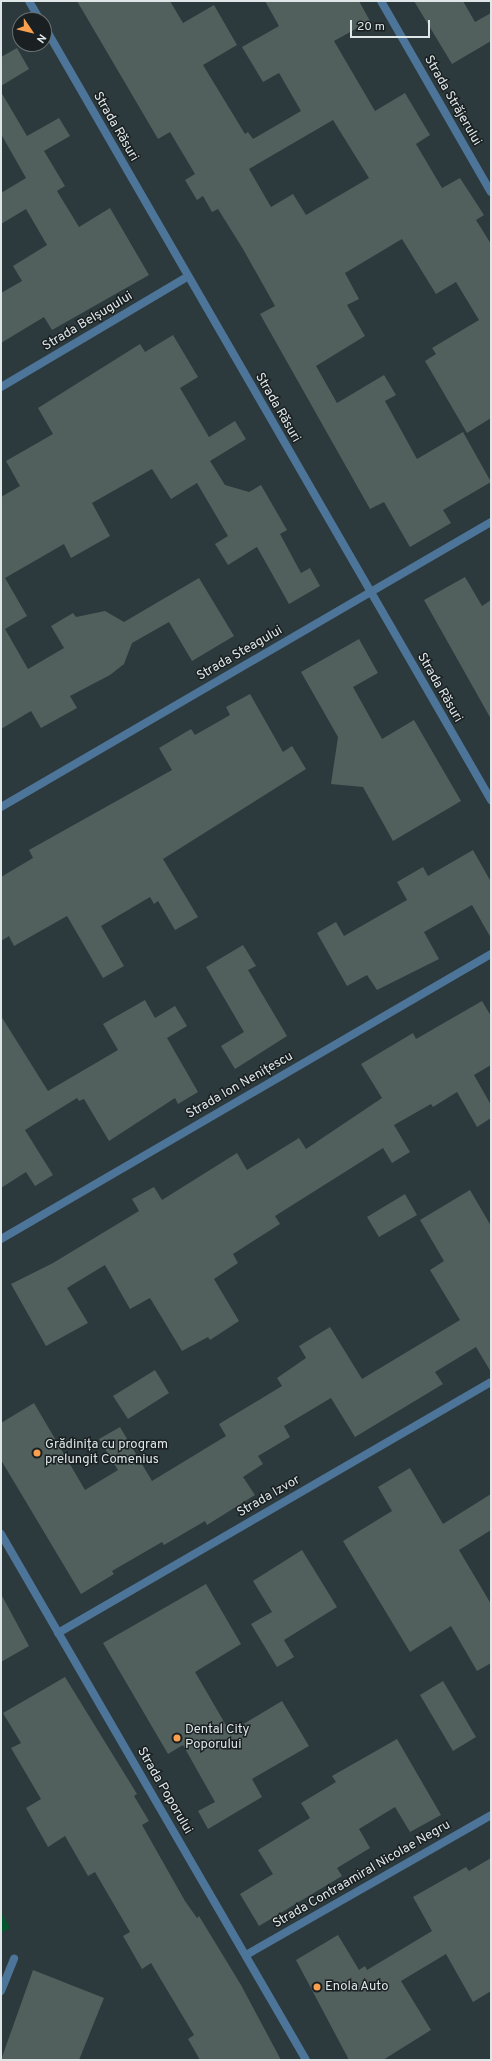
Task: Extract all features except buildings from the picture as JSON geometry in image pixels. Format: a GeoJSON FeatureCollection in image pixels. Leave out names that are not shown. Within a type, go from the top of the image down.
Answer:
{"type":"FeatureCollection","features":[{"type":"Feature","properties":{"kind":"street"},"geometry":{"type":"LineString","coordinates":[[30,1],[36,12]]}},
{"type":"Feature","properties":{"kind":"street","name":"Strada Străjerului"},"geometry":{"type":"LineString","coordinates":[[380,1],[491,192]]}},
{"type":"Feature","properties":{"kind":"street","name":"Strada Răsuri"},"geometry":{"type":"LineString","coordinates":[[52,40],[187,277],[491,800]]}},
{"type":"Feature","properties":{"kind":"street","name":"Strada Belșugului"},"geometry":{"type":"LineString","coordinates":[[1,387],[187,277]]}},
{"type":"Feature","properties":{"kind":"street","name":"Strada Steagului"},"geometry":{"type":"LineString","coordinates":[[1,807],[491,522]]}},
{"type":"Feature","properties":{"kind":"street","name":"Strada Ion Nenițescu"},"geometry":{"type":"LineString","coordinates":[[1,1239],[491,954]]}},
{"type":"Feature","properties":{"kind":"street","name":"Strada Izvor"},"geometry":{"type":"LineString","coordinates":[[58,1633],[491,1382]]}},
{"type":"Feature","properties":{"kind":"street","name":"Strada Poporului"},"geometry":{"type":"LineString","coordinates":[[1,1534],[306,2060]]}},
{"type":"Feature","properties":{"kind":"street","name":"Strada Contraamiral Nicolae Negru"},"geometry":{"type":"LineString","coordinates":[[246,1955],[491,1815]]}},
{"type":"Feature","properties":{"kind":"street"},"geometry":{"type":"LineString","coordinates":[[1,1991],[14,1959]]}},
{"type":"Feature","properties":{"kind":"green space"},"geometry":{"type":"Polygon","coordinates":[[[1,1912],[10,1928],[1,1933],[1,1912]]]}},
{"type":"Feature","properties":{"kind":"place","name":"Grădinița cu program prelungit Comenius"},"geometry":{"type":"Point","coordinates":[37,1453]}},
{"type":"Feature","properties":{"kind":"place","name":"Dental City Poporului"},"geometry":{"type":"Point","coordinates":[177,1738]}},
{"type":"Feature","properties":{"kind":"place","name":"Enola Auto"},"geometry":{"type":"Point","coordinates":[317,1987]}}]}
